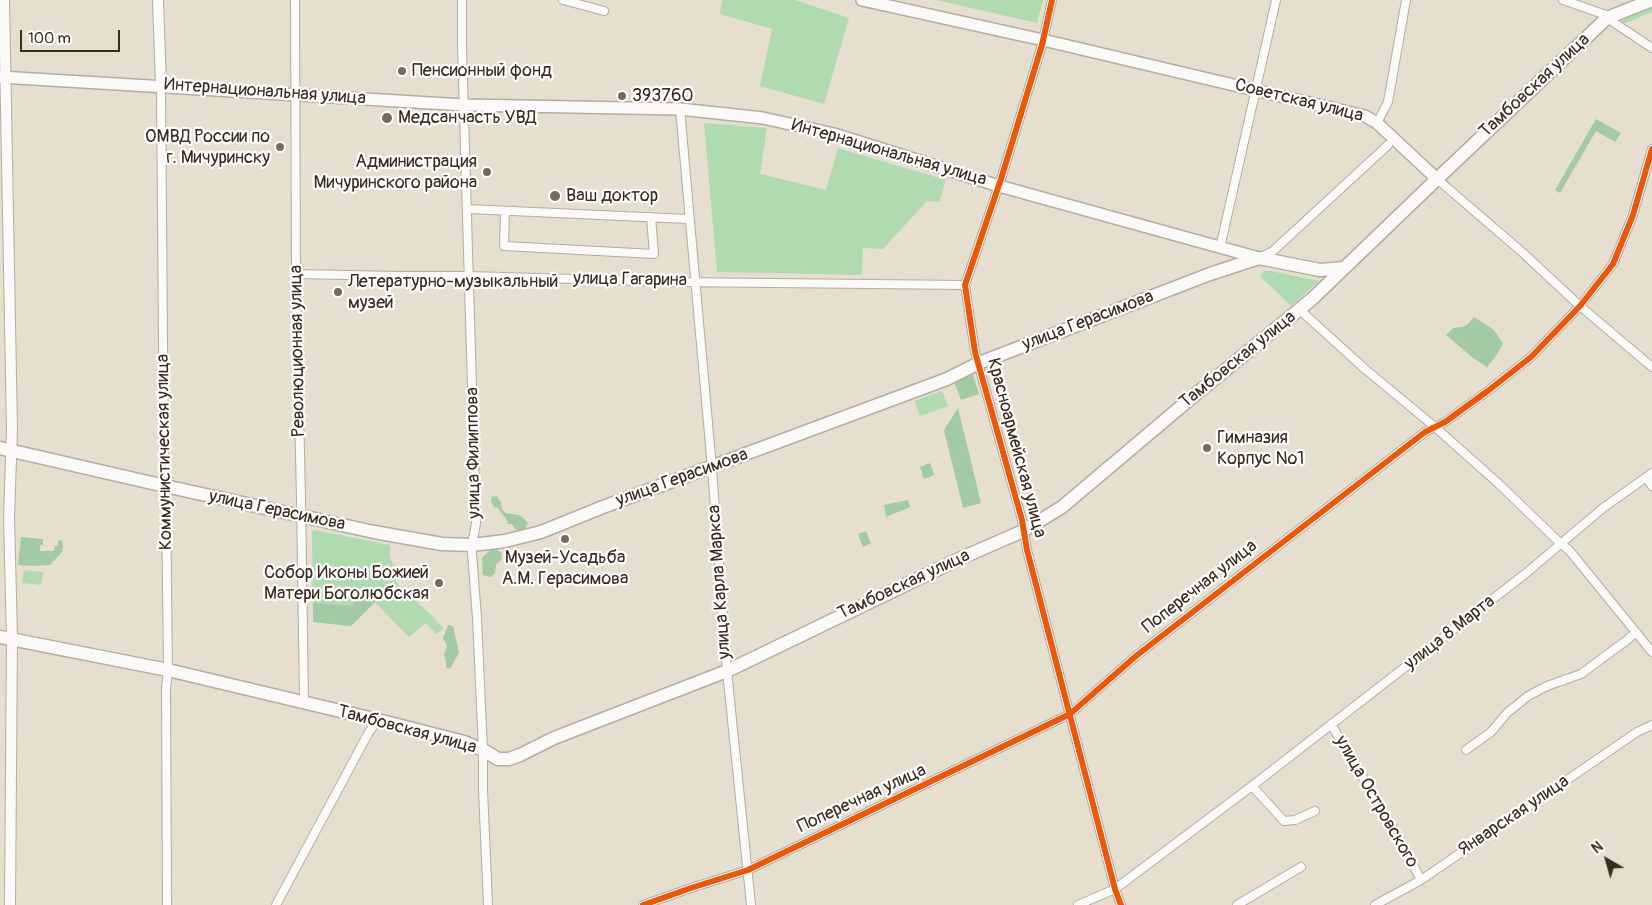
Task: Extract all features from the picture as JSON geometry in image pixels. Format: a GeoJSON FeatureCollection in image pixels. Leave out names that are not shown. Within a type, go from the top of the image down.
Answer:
{"type":"FeatureCollection","features":[{"type":"Feature","properties":{"kind":"main road","name":"Советская улица"},"geometry":{"type":"LineString","coordinates":[[862,0],[1043,40],[1365,116],[1377,122],[1437,178]]}},
{"type":"Feature","properties":{"kind":"main road","name":"Тамбовская улица"},"geometry":{"type":"LineString","coordinates":[[6,637],[168,670],[378,720],[464,742],[498,759],[509,759],[520,755],[554,738],[727,671],[959,559],[1023,531],[1062,507],[1190,399],[1300,310],[1608,17],[1652,0]]}},
{"type":"Feature","properties":{"kind":"main road","name":"Интернациональная улица"},"geometry":{"type":"LineString","coordinates":[[3,77],[464,105],[680,108],[763,118],[834,134],[999,186],[1259,258]]}},
{"type":"Feature","properties":{"kind":"main road","name":"улица Герасимова"},"geometry":{"type":"LineString","coordinates":[[5,449],[374,532],[442,544],[472,545],[505,541],[541,532],[603,507],[712,468],[947,379],[979,363],[1210,274],[1259,258],[1320,270],[1344,268]]}},
{"type":"Feature","properties":{"kind":"street"},"geometry":{"type":"LineString","coordinates":[[4,0],[3,77],[12,428],[5,449],[8,518],[6,637],[10,905]]}},
{"type":"Feature","properties":{"kind":"street","name":"Коммунистическая улица"},"geometry":{"type":"LineString","coordinates":[[158,0],[161,86],[164,470],[168,670],[166,689],[167,905]]}},
{"type":"Feature","properties":{"kind":"street","name":"Революционная улица"},"geometry":{"type":"LineString","coordinates":[[296,0],[296,274],[304,702]]}},
{"type":"Feature","properties":{"kind":"street","name":"улица Филиппова"},"geometry":{"type":"LineString","coordinates":[[462,0],[476,523],[472,545],[478,618],[488,905]]}},
{"type":"Feature","properties":{"kind":"street"},"geometry":{"type":"LineString","coordinates":[[563,0],[604,11]]}},
{"type":"Feature","properties":{"kind":"street","name":"Красноармейская улица"},"geometry":{"type":"LineString","coordinates":[[1052,0],[1043,40],[999,186],[965,285],[976,352],[1022,520],[1023,531],[1070,714],[1121,905]]}},
{"type":"Feature","properties":{"kind":"street"},"geometry":{"type":"LineString","coordinates":[[1220,248],[1276,0]]}},
{"type":"Feature","properties":{"kind":"street"},"geometry":{"type":"LineString","coordinates":[[1377,122],[1388,102],[1406,0]]}},
{"type":"Feature","properties":{"kind":"street"},"geometry":{"type":"LineString","coordinates":[[1563,0],[1608,17],[1652,48]]}},
{"type":"Feature","properties":{"kind":"street","name":"улица Карла Маркса"},"geometry":{"type":"LineString","coordinates":[[680,108],[688,219],[712,468],[727,671],[751,905]]}},
{"type":"Feature","properties":{"kind":"street"},"geometry":{"type":"LineString","coordinates":[[1259,258],[1273,252],[1388,146]]}},
{"type":"Feature","properties":{"kind":"street","name":"Поперечная улица"},"geometry":{"type":"LineString","coordinates":[[643,905],[748,870],[1070,714],[1136,656],[1426,432],[1445,422],[1531,357],[1580,306],[1613,264],[1633,215],[1652,149]]}},
{"type":"Feature","properties":{"kind":"street","name":"Советская улица"},"geometry":{"type":"LineString","coordinates":[[1437,178],[1522,252],[1580,306],[1652,367]]}},
{"type":"Feature","properties":{"kind":"street"},"geometry":{"type":"LineString","coordinates":[[468,209],[688,219]]}},
{"type":"Feature","properties":{"kind":"street"},"geometry":{"type":"LineString","coordinates":[[505,211],[504,246],[654,254],[651,218]]}},
{"type":"Feature","properties":{"kind":"street","name":"улица Гагарина"},"geometry":{"type":"LineString","coordinates":[[296,274],[965,285]]}},
{"type":"Feature","properties":{"kind":"street"},"geometry":{"type":"LineString","coordinates":[[1300,310],[1365,369],[1435,427],[1569,550],[1652,652]]}},
{"type":"Feature","properties":{"kind":"street","name":"улица 8 Марта"},"geometry":{"type":"LineString","coordinates":[[1078,905],[1116,888],[1252,786],[1414,662],[1525,574],[1603,508],[1649,475],[1652,486]]}},
{"type":"Feature","properties":{"kind":"street"},"geometry":{"type":"LineString","coordinates":[[1466,750],[1491,732],[1507,713],[1528,696],[1547,686],[1581,674],[1636,632]]}},
{"type":"Feature","properties":{"kind":"street"},"geometry":{"type":"LineString","coordinates":[[276,905],[369,732],[378,720]]}},
{"type":"Feature","properties":{"kind":"street","name":"улица Островского"},"geometry":{"type":"LineString","coordinates":[[1332,724],[1400,840],[1421,880]]}},
{"type":"Feature","properties":{"kind":"street","name":"Январская улица"},"geometry":{"type":"LineString","coordinates":[[1375,905],[1421,880],[1637,732],[1652,725]]}},
{"type":"Feature","properties":{"kind":"street"},"geometry":{"type":"LineString","coordinates":[[1252,786],[1284,821],[1295,820],[1315,811]]}},
{"type":"Feature","properties":{"kind":"street"},"geometry":{"type":"LineString","coordinates":[[1237,905],[1301,867]]}},
{"type":"Feature","properties":{"kind":"green space"},"geometry":{"type":"Polygon","coordinates":[[[722,0],[795,0],[849,18],[824,104],[760,86],[772,29],[720,14],[722,0]]]}},
{"type":"Feature","properties":{"kind":"green space"},"geometry":{"type":"Polygon","coordinates":[[[936,0],[1043,0],[1037,23],[936,0]]]}},
{"type":"Feature","properties":{"kind":"green space"},"geometry":{"type":"Polygon","coordinates":[[[1652,7],[1652,12],[1626,23],[1621,23],[1621,21],[1652,7]]]}},
{"type":"Feature","properties":{"kind":"green space"},"geometry":{"type":"Polygon","coordinates":[[[1596,119],[1621,133],[1615,142],[1596,131],[1560,193],[1555,190],[1596,119]]]}},
{"type":"Feature","properties":{"kind":"green space"},"geometry":{"type":"Polygon","coordinates":[[[704,123],[767,128],[760,174],[826,190],[838,148],[946,180],[939,202],[927,201],[883,249],[863,248],[862,275],[717,272],[704,123]]]}},
{"type":"Feature","properties":{"kind":"green space"},"geometry":{"type":"Polygon","coordinates":[[[1264,271],[1319,281],[1291,306],[1260,276],[1264,271]]]}},
{"type":"Feature","properties":{"kind":"green space"},"geometry":{"type":"Polygon","coordinates":[[[1474,317],[1494,330],[1503,344],[1487,367],[1473,358],[1446,335],[1453,328],[1468,324],[1474,317]]]}},
{"type":"Feature","properties":{"kind":"green space"},"geometry":{"type":"Polygon","coordinates":[[[973,375],[979,394],[961,400],[954,381],[973,375]]]}},
{"type":"Feature","properties":{"kind":"green space"},"geometry":{"type":"Polygon","coordinates":[[[942,391],[948,406],[920,416],[914,401],[942,391]]]}},
{"type":"Feature","properties":{"kind":"green space"},"geometry":{"type":"Polygon","coordinates":[[[958,408],[981,503],[963,508],[944,430],[958,408]]]}},
{"type":"Feature","properties":{"kind":"green space"},"geometry":{"type":"Polygon","coordinates":[[[930,463],[934,475],[924,479],[920,467],[930,463]]]}},
{"type":"Feature","properties":{"kind":"green space"},"geometry":{"type":"Polygon","coordinates":[[[492,496],[497,497],[505,513],[519,515],[528,523],[523,530],[518,531],[512,524],[508,524],[498,508],[494,507],[491,501],[492,496]]]}},
{"type":"Feature","properties":{"kind":"green space"},"geometry":{"type":"Polygon","coordinates":[[[908,500],[910,507],[886,517],[884,505],[908,500]]]}},
{"type":"Feature","properties":{"kind":"green space"},"geometry":{"type":"Polygon","coordinates":[[[314,530],[390,545],[390,557],[395,569],[396,582],[444,629],[436,634],[426,623],[409,637],[375,602],[351,626],[313,622],[312,533],[314,530]]]}},
{"type":"Feature","properties":{"kind":"green space"},"geometry":{"type":"Polygon","coordinates":[[[866,531],[871,543],[863,547],[858,534],[866,531]]]}},
{"type":"Feature","properties":{"kind":"green space"},"geometry":{"type":"Polygon","coordinates":[[[21,537],[43,539],[40,551],[54,551],[55,546],[58,546],[58,541],[62,540],[62,552],[50,565],[18,565],[21,537]]]}},
{"type":"Feature","properties":{"kind":"green space"},"geometry":{"type":"Polygon","coordinates":[[[491,549],[502,553],[501,560],[496,564],[495,573],[491,577],[483,575],[482,558],[491,549]]]}},
{"type":"Feature","properties":{"kind":"green space"},"geometry":{"type":"Polygon","coordinates":[[[24,570],[43,572],[41,585],[22,583],[24,570]]]}},
{"type":"Feature","properties":{"kind":"green space"},"geometry":{"type":"Polygon","coordinates":[[[369,588],[380,597],[351,626],[313,622],[313,603],[352,606],[359,594],[369,588]]]}},
{"type":"Feature","properties":{"kind":"green space"},"geometry":{"type":"Polygon","coordinates":[[[448,625],[453,626],[459,653],[450,669],[446,667],[444,655],[447,646],[443,638],[448,625]]]}},
{"type":"Feature","properties":{"kind":"cycle path"},"geometry":{"type":"LineString","coordinates":[[1052,0],[1042,45],[1001,179],[965,285],[975,352],[1022,520],[1027,550],[1115,889],[1121,905]]}},
{"type":"Feature","properties":{"kind":"cycle path"},"geometry":{"type":"LineString","coordinates":[[643,905],[748,870],[1070,714],[1136,656],[1425,432],[1445,422],[1531,357],[1580,306],[1613,264],[1633,215],[1652,149]]}},
{"type":"Feature","properties":{"kind":"place","name":"Пенсионный фонд"},"geometry":{"type":"Point","coordinates":[402,71]}},
{"type":"Feature","properties":{"kind":"place","name":"393760"},"geometry":{"type":"Point","coordinates":[622,96]}},
{"type":"Feature","properties":{"kind":"place","name":"Медсанчасть УВД"},"geometry":{"type":"Point","coordinates":[387,118]}},
{"type":"Feature","properties":{"kind":"place","name":"ОМВД России по г. Мичуринску"},"geometry":{"type":"Point","coordinates":[280,147]}},
{"type":"Feature","properties":{"kind":"place","name":"Администрация Мичуринского района"},"geometry":{"type":"Point","coordinates":[487,172]}},
{"type":"Feature","properties":{"kind":"place","name":"Ваш доктор"},"geometry":{"type":"Point","coordinates":[555,196]}},
{"type":"Feature","properties":{"kind":"place","name":"Летературно-музыкальный музей"},"geometry":{"type":"Point","coordinates":[338,292]}},
{"type":"Feature","properties":{"kind":"place","name":"Гимназия Корпус №1"},"geometry":{"type":"Point","coordinates":[1207,448]}},
{"type":"Feature","properties":{"kind":"place","name":"Музей-Усадьба А.М. Герасимова"},"geometry":{"type":"Point","coordinates":[565,539]}},
{"type":"Feature","properties":{"kind":"place","name":"Собор Иконы Божией Матери Боголюбская"},"geometry":{"type":"Point","coordinates":[439,583]}}]}
